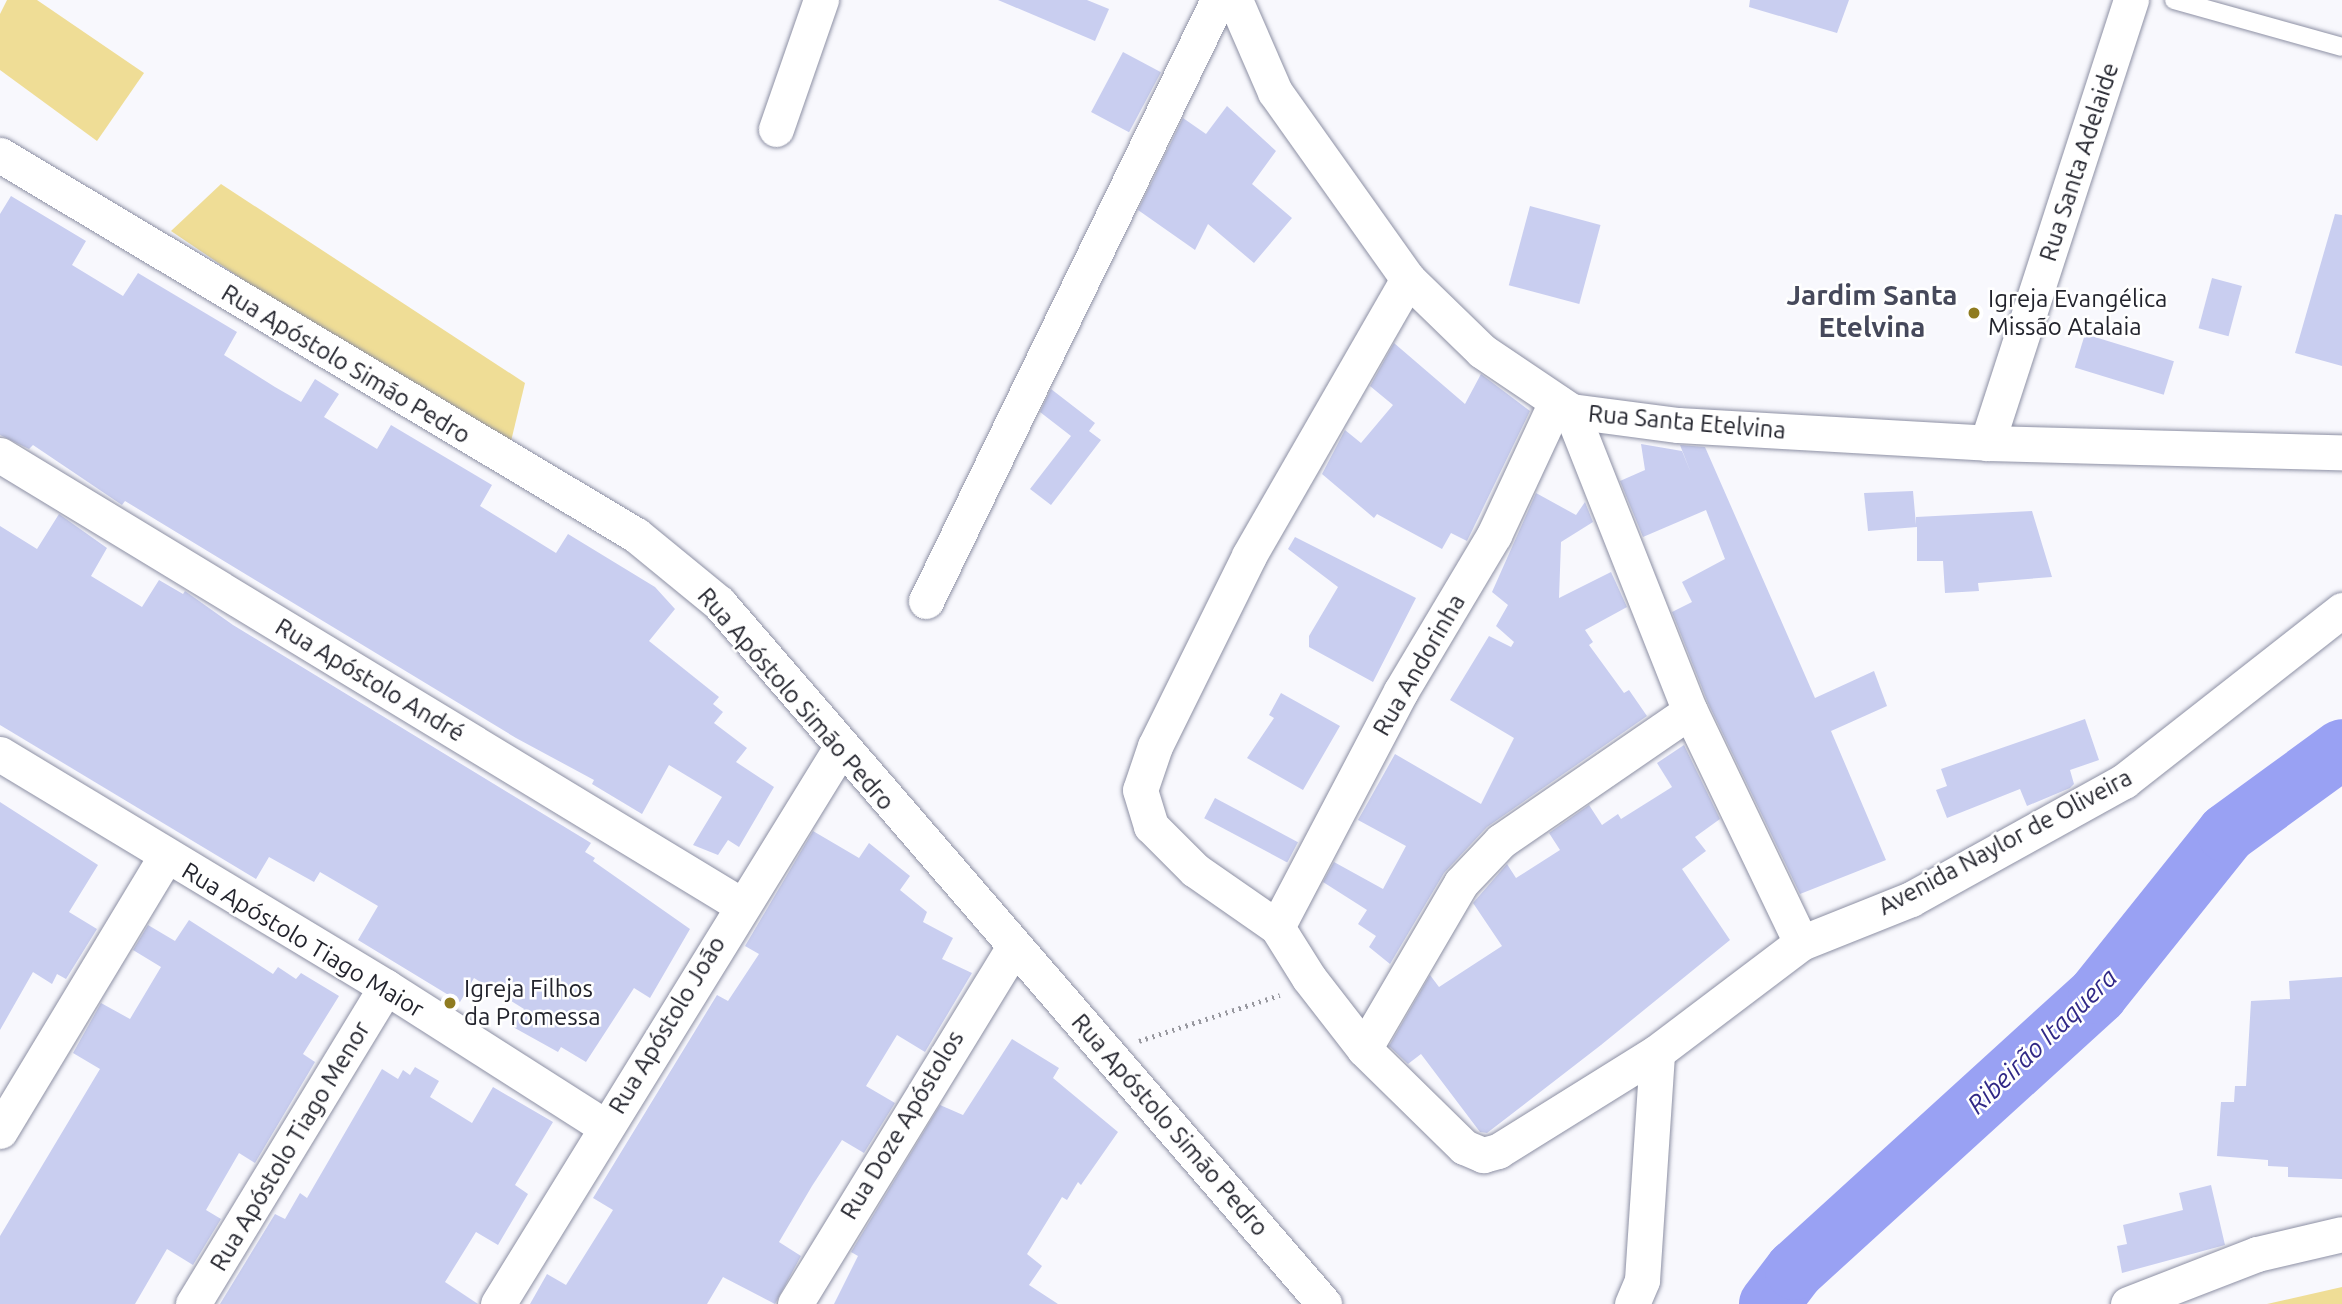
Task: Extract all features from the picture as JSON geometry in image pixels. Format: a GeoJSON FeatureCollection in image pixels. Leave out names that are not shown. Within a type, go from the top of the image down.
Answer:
{"type":"FeatureCollection","features":[{"type":"Feature","properties":{"kind":"street"},"geometry":{"type":"LineString","coordinates":[[776,129],[821,0]]}},
{"type":"Feature","properties":{"kind":"street"},"geometry":{"type":"LineString","coordinates":[[926,601],[1218,0]]}},
{"type":"Feature","properties":{"kind":"street","name":"Rua Santa Etelvina"},"geometry":{"type":"LineString","coordinates":[[1235,0],[1275,92],[1408,279],[1482,351],[1564,406],[1678,425],[1987,443],[2342,452]]}},
{"type":"Feature","properties":{"kind":"street","name":"Rua Santa Adelaide"},"geometry":{"type":"LineString","coordinates":[[1987,443],[2132,0]]}},
{"type":"Feature","properties":{"kind":"street","name":"Rua Apóstolo Simão Pedro"},"geometry":{"type":"LineString","coordinates":[[0,155],[636,535],[719,603],[840,749],[1105,1051],[1309,1300]]}},
{"type":"Feature","properties":{"kind":"street"},"geometry":{"type":"LineString","coordinates":[[1408,279],[1249,556],[1154,746],[1140,790],[1151,826],[1195,870],[1277,927],[1309,978],[1364,1049],[1461,883],[1501,841],[1690,711]]}},
{"type":"Feature","properties":{"kind":"street"},"geometry":{"type":"LineString","coordinates":[[1564,406],[1690,711],[1801,943]]}},
{"type":"Feature","properties":{"kind":"street","name":"Rua Andorinha"},"geometry":{"type":"LineString","coordinates":[[1277,927],[1401,691],[1494,535],[1564,406]]}},
{"type":"Feature","properties":{"kind":"street","name":"Rua Apóstolo André"},"geometry":{"type":"LineString","coordinates":[[0,455],[741,905]]}},
{"type":"Feature","properties":{"kind":"street","name":"Avenida Naylor de Oliveira"},"geometry":{"type":"LineString","coordinates":[[1364,1049],[1464,1147],[1483,1155],[1498,1151],[1657,1052],[1801,943],[1911,899],[2124,781],[2342,610]]}},
{"type":"Feature","properties":{"kind":"street","name":"Rua Apóstolo João"},"geometry":{"type":"LineString","coordinates":[[498,1304],[741,905],[840,749]]}},
{"type":"Feature","properties":{"kind":"street","name":"Rua Apóstolo Tiago Maior"},"geometry":{"type":"LineString","coordinates":[[0,754],[165,858],[386,987],[606,1127]]}},
{"type":"Feature","properties":{"kind":"street"},"geometry":{"type":"LineString","coordinates":[[0,1131],[165,858]]}},
{"type":"Feature","properties":{"kind":"street","name":"Rua Doze Apóstolos"},"geometry":{"type":"LineString","coordinates":[[795,1304],[1013,948]]}},
{"type":"Feature","properties":{"kind":"street","name":"Rua Apóstolo Tiago Menor"},"geometry":{"type":"LineString","coordinates":[[194,1304],[386,987]]}},
{"type":"Feature","properties":{"kind":"street"},"geometry":{"type":"LineString","coordinates":[[1632,1304],[1642,1280],[1657,1052]]}},
{"type":"Feature","properties":{"kind":"street"},"geometry":{"type":"LineString","coordinates":[[2128,1304],[2257,1254],[2342,1234]]}},
{"type":"Feature","properties":{"kind":"lane"},"geometry":{"type":"LineString","coordinates":[[2174,0],[2342,47]]}},
{"type":"Feature","properties":{"kind":"path"},"geometry":{"type":"LineString","coordinates":[[1105,1051],[1267,1002]]}},
{"type":"Feature","properties":{"kind":"shaded area"},"geometry":{"type":"Polygon","coordinates":[[[7,0],[37,0],[144,73],[97,141],[0,70],[0,14],[7,0]]]}},
{"type":"Feature","properties":{"kind":"shaded area"},"geometry":{"type":"Polygon","coordinates":[[[221,184],[525,383],[507,458],[171,231],[221,184]]]}},
{"type":"Feature","properties":{"kind":"shaded area"},"geometry":{"type":"Polygon","coordinates":[[[2342,1287],[2342,1304],[2267,1304],[2342,1287]]]}},
{"type":"Feature","properties":{"kind":"building"},"geometry":{"type":"Polygon","coordinates":[[[998,0],[1087,0],[1109,9],[1095,41],[998,0]]]}},
{"type":"Feature","properties":{"kind":"building"},"geometry":{"type":"Polygon","coordinates":[[[1750,0],[1849,0],[1837,33],[1749,7],[1750,0]]]}},
{"type":"Feature","properties":{"kind":"building"},"geometry":{"type":"Polygon","coordinates":[[[1123,52],[1161,72],[1129,132],[1091,112],[1123,52]]]}},
{"type":"Feature","properties":{"kind":"building"},"geometry":{"type":"Polygon","coordinates":[[[1227,106],[1276,151],[1252,184],[1292,218],[1254,263],[1208,224],[1195,250],[1138,210],[1183,118],[1206,134],[1227,106]]]}},
{"type":"Feature","properties":{"kind":"building"},"geometry":{"type":"Polygon","coordinates":[[[11,196],[86,241],[72,265],[123,296],[138,273],[237,332],[224,355],[275,387],[301,402],[315,379],[339,394],[324,417],[377,449],[391,425],[492,485],[480,506],[556,553],[568,534],[655,587],[675,609],[649,641],[719,697],[713,704],[723,712],[714,723],[747,748],[736,762],[774,787],[739,847],[728,840],[718,855],[693,845],[722,797],[669,765],[642,814],[592,784],[594,780],[516,738],[125,501],[122,505],[33,445],[29,449],[0,435],[0,214],[11,196]]]}},
{"type":"Feature","properties":{"kind":"building"},"geometry":{"type":"Polygon","coordinates":[[[1530,206],[1601,225],[1579,304],[1509,285],[1530,206]]]}},
{"type":"Feature","properties":{"kind":"building"},"geometry":{"type":"Polygon","coordinates":[[[2335,214],[2342,215],[2342,366],[2295,353],[2335,214]]]}},
{"type":"Feature","properties":{"kind":"building"},"geometry":{"type":"Polygon","coordinates":[[[2212,278],[2242,286],[2228,336],[2199,328],[2212,278]]]}},
{"type":"Feature","properties":{"kind":"building"},"geometry":{"type":"Polygon","coordinates":[[[2085,334],[2174,361],[2164,395],[2075,367],[2085,334]]]}},
{"type":"Feature","properties":{"kind":"building"},"geometry":{"type":"Polygon","coordinates":[[[1394,343],[1465,404],[1481,374],[1530,411],[1467,541],[1451,533],[1442,549],[1377,514],[1374,518],[1322,474],[1345,430],[1361,443],[1393,405],[1370,386],[1394,343]]]}},
{"type":"Feature","properties":{"kind":"building"},"geometry":{"type":"Polygon","coordinates":[[[1051,389],[1095,423],[1089,431],[1101,440],[1051,505],[1030,489],[1071,436],[1040,412],[1051,389]]]}},
{"type":"Feature","properties":{"kind":"building"},"geometry":{"type":"Polygon","coordinates":[[[1641,444],[1682,451],[1691,473],[1680,445],[1705,447],[1815,698],[1874,671],[1887,706],[1831,731],[1886,860],[1800,894],[1708,703],[1672,612],[1692,602],[1682,582],[1725,559],[1706,510],[1643,537],[1620,481],[1645,470],[1641,444]]]}},
{"type":"Feature","properties":{"kind":"building"},"geometry":{"type":"Polygon","coordinates":[[[1913,491],[1916,525],[1916,517],[2032,511],[2052,577],[1978,583],[1979,591],[1945,593],[1943,561],[1917,561],[1917,527],[1868,531],[1864,493],[1913,491]]]}},
{"type":"Feature","properties":{"kind":"building"},"geometry":{"type":"Polygon","coordinates":[[[1536,493],[1576,515],[1585,502],[1593,522],[1561,542],[1559,598],[1611,572],[1627,607],[1585,630],[1593,642],[1589,645],[1624,693],[1629,690],[1647,716],[1487,827],[1444,873],[1390,964],[1369,947],[1376,936],[1358,924],[1367,910],[1323,882],[1334,862],[1383,889],[1406,846],[1358,820],[1395,754],[1481,804],[1514,738],[1450,700],[1489,636],[1511,647],[1514,642],[1496,626],[1508,605],[1492,592],[1536,493]]]}},
{"type":"Feature","properties":{"kind":"building"},"geometry":{"type":"Polygon","coordinates":[[[59,514],[107,548],[91,576],[142,607],[159,580],[183,594],[185,591],[233,625],[591,843],[585,852],[595,858],[593,861],[690,929],[650,998],[634,988],[586,1062],[561,1047],[558,1052],[513,1027],[524,1009],[474,978],[460,1002],[358,940],[378,906],[320,872],[314,882],[269,857],[256,879],[0,725],[0,526],[37,549],[59,514]]]}},
{"type":"Feature","properties":{"kind":"building"},"geometry":{"type":"Polygon","coordinates":[[[1295,537],[1416,598],[1373,682],[1309,647],[1309,636],[1338,587],[1288,549],[1295,537]]]}},
{"type":"Feature","properties":{"kind":"building"},"geometry":{"type":"Polygon","coordinates":[[[1281,693],[1340,726],[1303,790],[1247,758],[1274,718],[1269,715],[1281,693]]]}},
{"type":"Feature","properties":{"kind":"building"},"geometry":{"type":"Polygon","coordinates":[[[2085,719],[2099,760],[2070,770],[2074,784],[2070,788],[2027,806],[2020,789],[1947,818],[1936,790],[1947,786],[1941,769],[2085,719]]]}},
{"type":"Feature","properties":{"kind":"building"},"geometry":{"type":"Polygon","coordinates":[[[1684,745],[1720,819],[1695,837],[1706,851],[1682,869],[1730,940],[1487,1133],[1480,1132],[1421,1054],[1408,1064],[1389,1046],[1430,975],[1439,987],[1502,946],[1473,903],[1507,864],[1516,878],[1560,850],[1549,833],[1589,805],[1602,825],[1618,814],[1621,819],[1672,787],[1657,763],[1684,745]]]}},
{"type":"Feature","properties":{"kind":"building"},"geometry":{"type":"Polygon","coordinates":[[[1215,798],[1298,842],[1287,862],[1204,818],[1215,798]]]}},
{"type":"Feature","properties":{"kind":"building"},"geometry":{"type":"Polygon","coordinates":[[[0,802],[98,865],[69,912],[97,929],[66,979],[57,974],[52,984],[33,972],[0,1030],[0,802]]]}},
{"type":"Feature","properties":{"kind":"building"},"geometry":{"type":"Polygon","coordinates":[[[813,831],[859,858],[869,843],[910,876],[900,890],[927,912],[923,922],[953,938],[942,959],[972,973],[925,1052],[897,1035],[866,1086],[895,1103],[864,1153],[842,1140],[812,1186],[779,1242],[801,1256],[775,1304],[723,1277],[707,1304],[530,1304],[547,1274],[566,1285],[613,1210],[593,1198],[717,995],[728,1001],[759,954],[745,946],[813,831]]]}},
{"type":"Feature","properties":{"kind":"building"},"geometry":{"type":"Polygon","coordinates":[[[189,920],[273,974],[278,967],[296,979],[301,973],[339,996],[303,1054],[315,1062],[255,1163],[239,1153],[206,1210],[221,1219],[193,1265],[167,1249],[135,1304],[0,1304],[0,1236],[100,1069],[73,1053],[101,1003],[130,1019],[161,967],[133,950],[148,925],[175,941],[189,920]]]}},
{"type":"Feature","properties":{"kind":"building"},"geometry":{"type":"Polygon","coordinates":[[[2342,977],[2342,1179],[2288,1177],[2288,1167],[2268,1166],[2268,1160],[2217,1156],[2221,1102],[2234,1102],[2235,1086],[2246,1086],[2251,1001],[2290,999],[2289,981],[2342,977]]]}},
{"type":"Feature","properties":{"kind":"building"},"geometry":{"type":"Polygon","coordinates":[[[1012,1039],[1059,1068],[1053,1078],[1118,1132],[1081,1185],[1078,1182],[1067,1200],[1062,1197],[1027,1254],[1042,1266],[1029,1285],[1058,1304],[834,1304],[858,1256],[851,1252],[940,1105],[963,1115],[1012,1039]]]}},
{"type":"Feature","properties":{"kind":"building"},"geometry":{"type":"Polygon","coordinates":[[[415,1067],[439,1081],[430,1097],[472,1123],[493,1087],[553,1122],[515,1185],[528,1194],[498,1245],[476,1232],[445,1282],[478,1304],[220,1304],[275,1214],[285,1219],[300,1193],[307,1198],[382,1069],[398,1079],[403,1070],[410,1075],[415,1067]]]}},
{"type":"Feature","properties":{"kind":"building"},"geometry":{"type":"Polygon","coordinates":[[[2211,1185],[2225,1245],[2122,1273],[2117,1246],[2127,1244],[2123,1225],[2183,1210],[2179,1193],[2211,1185]]]}},
{"type":"Feature","properties":{"kind":"waterway","name":"Ribeirão Itaquera"},"geometry":{"type":"LineString","coordinates":[[1769,1304],[1795,1270],[2098,994],[2227,833],[2342,749]]}},
{"type":"Feature","properties":{"kind":"place","name":"Igreja Evangélica Missão Atalaia"},"geometry":{"type":"Point","coordinates":[1974,313]}},
{"type":"Feature","properties":{"kind":"place","name":"Igreja Filhos da Promessa"},"geometry":{"type":"Point","coordinates":[450,1003]}},
{"type":"Feature","properties":{"kind":"district","name":"Jardim Santa Etelvina"},"geometry":{"type":"Point","coordinates":[1872,311]}}]}
